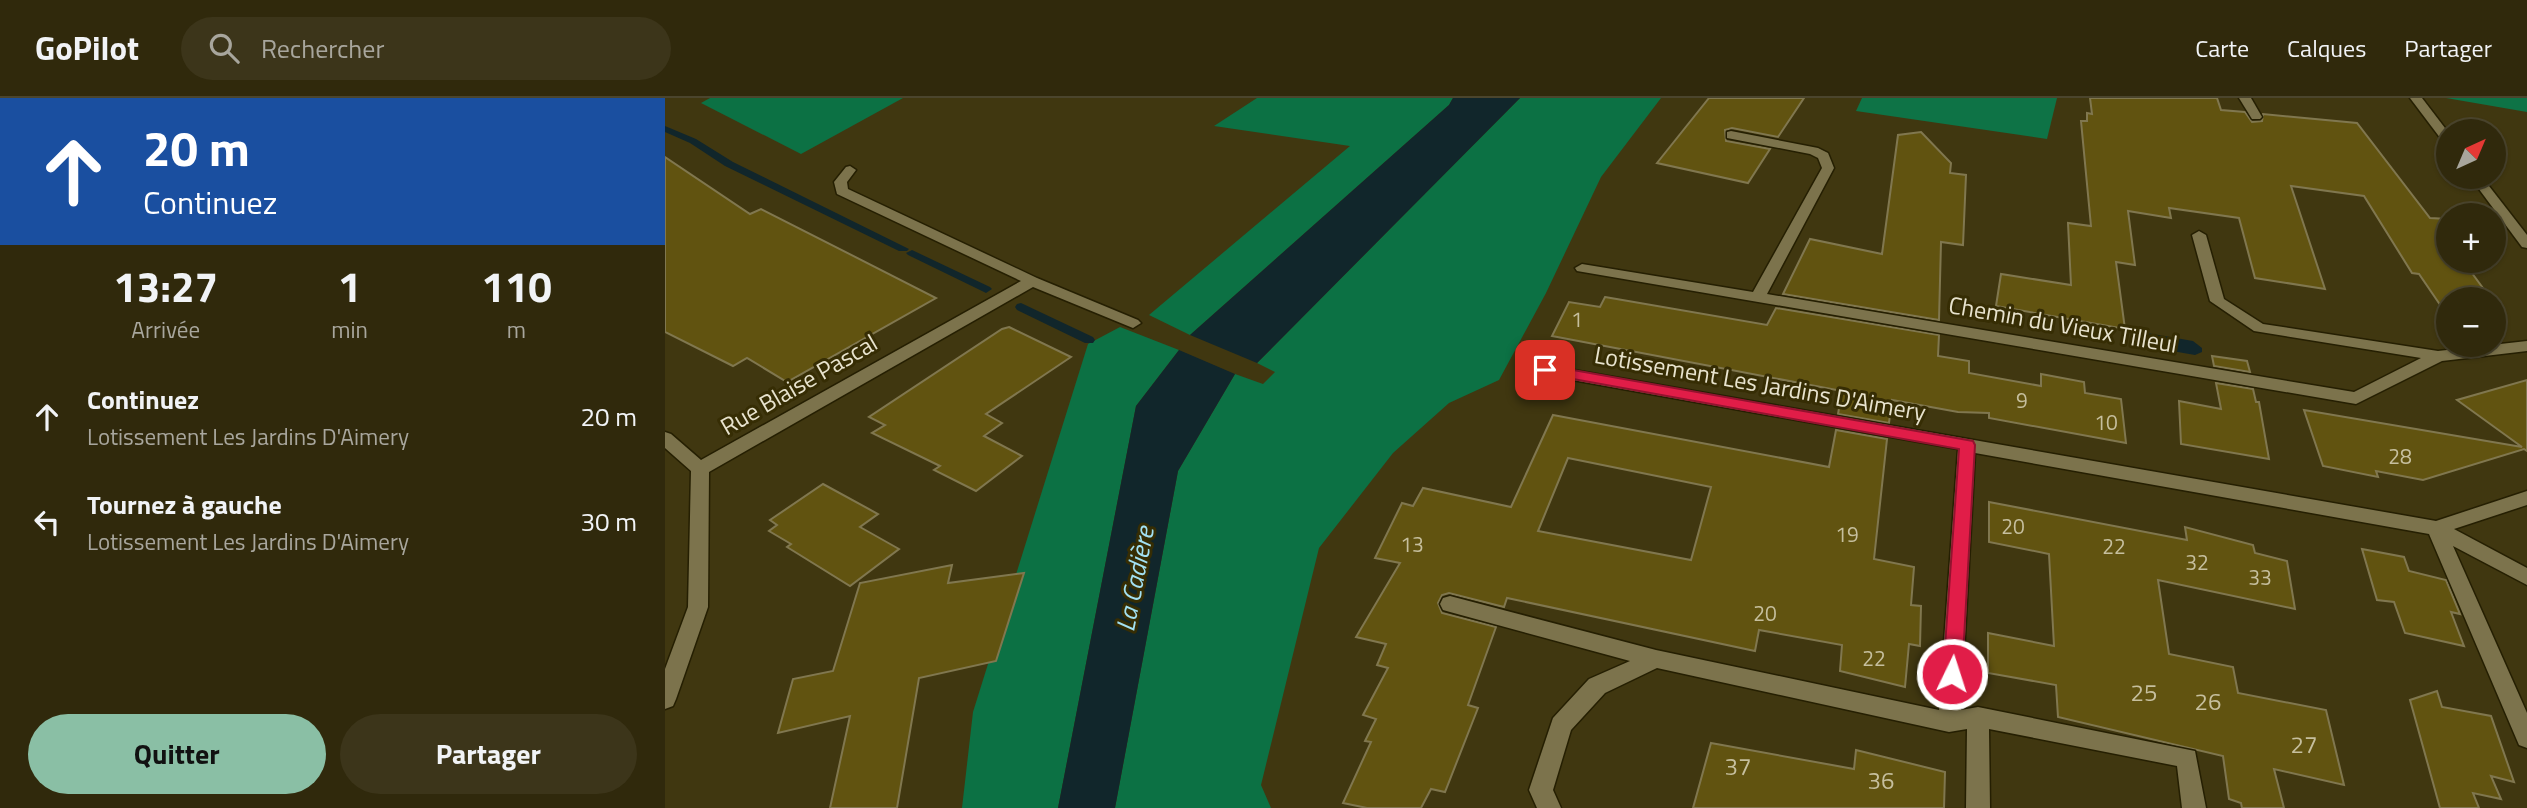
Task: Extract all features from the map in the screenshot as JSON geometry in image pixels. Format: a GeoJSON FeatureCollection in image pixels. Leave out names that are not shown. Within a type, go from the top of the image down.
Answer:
{"type":"FeatureCollection","features":[{"type":"Feature","properties":{"kind":"street"},"geometry":{"type":"LineString","coordinates":[[2245,98],[2256,117]]}},
{"type":"Feature","properties":{"kind":"street"},"geometry":{"type":"LineString","coordinates":[[2416,98],[2436,125]]}},
{"type":"Feature","properties":{"kind":"street"},"geometry":{"type":"LineString","coordinates":[[1731,135],[1814,151],[1824,156],[1828,168],[1758,297]]}},
{"type":"Feature","properties":{"kind":"street"},"geometry":{"type":"LineString","coordinates":[[850,170],[840,182],[842,191],[1032,281],[1133,323]]}},
{"type":"Feature","properties":{"kind":"street"},"geometry":{"type":"LineString","coordinates":[[2485,189],[2527,244]]}},
{"type":"Feature","properties":{"kind":"street"},"geometry":{"type":"LineString","coordinates":[[2199,236],[2217,301],[2259,328],[2436,356]]}},
{"type":"Feature","properties":{"kind":"street","name":"Chemin du Vieux Tilleul"},"geometry":{"type":"LineString","coordinates":[[1583,268],[2355,398],[2436,357]]}},
{"type":"Feature","properties":{"kind":"street","name":"Rue Blaise Pascal"},"geometry":{"type":"LineString","coordinates":[[700,469],[1032,281]]}},
{"type":"Feature","properties":{"kind":"street","name":"Chemin du Vieux Tilleul"},"geometry":{"type":"LineString","coordinates":[[2506,348],[2527,346]]}},
{"type":"Feature","properties":{"kind":"street","name":"Lotissement Les Jardins D'Aimery"},"geometry":{"type":"LineString","coordinates":[[1545,370],[2436,528]]}},
{"type":"Feature","properties":{"kind":"street"},"geometry":{"type":"LineString","coordinates":[[665,438],[700,469],[698,607],[665,699]]}},
{"type":"Feature","properties":{"kind":"street"},"geometry":{"type":"LineString","coordinates":[[1949,722],[1967,445]]}},
{"type":"Feature","properties":{"kind":"street"},"geometry":{"type":"LineString","coordinates":[[2436,528],[2527,498]]}},
{"type":"Feature","properties":{"kind":"street"},"geometry":{"type":"LineString","coordinates":[[2436,528],[2527,577]]}},
{"type":"Feature","properties":{"kind":"street"},"geometry":{"type":"LineString","coordinates":[[2436,528],[2527,738]]}},
{"type":"Feature","properties":{"kind":"street"},"geometry":{"type":"LineString","coordinates":[[1450,604],[1656,659],[1949,722],[1978,717],[2187,758],[2194,808]]}},
{"type":"Feature","properties":{"kind":"street"},"geometry":{"type":"LineString","coordinates":[[1549,808],[1541,790],[1561,725],[1597,686],[1656,659]]}},
{"type":"Feature","properties":{"kind":"street"},"geometry":{"type":"LineString","coordinates":[[1978,717],[1978,808]]}},
{"type":"Feature","properties":{"kind":"green space"},"geometry":{"type":"Polygon","coordinates":[[[710,98],[903,98],[801,154],[701,103],[710,98]]]}},
{"type":"Feature","properties":{"kind":"green space"},"geometry":{"type":"Polygon","coordinates":[[[1257,98],[1453,98],[1449,105],[1190,335],[1149,315],[1350,146],[1214,126],[1257,98]]]}},
{"type":"Feature","properties":{"kind":"green space"},"geometry":{"type":"Polygon","coordinates":[[[1520,98],[1661,98],[1601,177],[1546,293],[1499,380],[1449,403],[1393,453],[1319,548],[1261,785],[1271,808],[1115,808],[1178,471],[1235,374],[1263,384],[1275,372],[1257,363],[1520,98]]]}},
{"type":"Feature","properties":{"kind":"green space"},"geometry":{"type":"Polygon","coordinates":[[[1862,98],[2057,98],[2047,139],[1856,111],[1862,98]]]}},
{"type":"Feature","properties":{"kind":"green space"},"geometry":{"type":"Polygon","coordinates":[[[2446,98],[2527,98],[2527,112],[2446,98]]]}},
{"type":"Feature","properties":{"kind":"green space"},"geometry":{"type":"Polygon","coordinates":[[[1120,327],[1179,350],[1136,406],[1058,808],[962,808],[973,712],[1088,344],[1120,327]]]}},
{"type":"Feature","properties":{"kind":"water"},"geometry":{"type":"Polygon","coordinates":[[[1453,98],[1520,98],[1257,363],[1190,335],[1449,105],[1453,98]]]}},
{"type":"Feature","properties":{"kind":"water"},"geometry":{"type":"Polygon","coordinates":[[[2147,333],[2193,341],[2202,348],[2202,352],[2195,355],[2149,347],[2147,333]]]}},
{"type":"Feature","properties":{"kind":"water","name":"La Cadière"},"geometry":{"type":"Polygon","coordinates":[[[1179,350],[1235,374],[1178,471],[1115,808],[1058,808],[1136,406],[1179,350]]]}},
{"type":"Feature","properties":{"kind":"building"},"geometry":{"type":"Polygon","coordinates":[[[1709,98],[1804,98],[1778,137],[1732,128],[1725,130],[1726,141],[1770,149],[1748,183],[1657,163],[1709,98]]]}},
{"type":"Feature","properties":{"kind":"building"},"geometry":{"type":"Polygon","coordinates":[[[2090,98],[2217,98],[2221,110],[2245,112],[2252,122],[2262,121],[2263,114],[2357,123],[2430,218],[2436,218],[2436,273],[2472,273],[2482,287],[2436,287],[2436,299],[2419,274],[2412,273],[2364,196],[2291,186],[2325,289],[2255,278],[2239,218],[2169,208],[2171,218],[2128,211],[2135,265],[2116,262],[2125,329],[1996,306],[2001,274],[2071,285],[2068,223],[2091,226],[2081,121],[2087,121],[2087,113],[2092,114],[2090,98]]]}},
{"type":"Feature","properties":{"kind":"building"},"geometry":{"type":"Polygon","coordinates":[[[1921,132],[1951,163],[1950,173],[1966,175],[1963,245],[1941,242],[1939,320],[1783,294],[1810,239],[1882,254],[1898,135],[1921,132]]]}},
{"type":"Feature","properties":{"kind":"building"},"geometry":{"type":"Polygon","coordinates":[[[665,157],[750,214],[761,209],[936,298],[787,382],[747,358],[733,366],[665,332],[665,157]]]}},
{"type":"Feature","properties":{"kind":"building"},"geometry":{"type":"Polygon","coordinates":[[[1605,297],[1767,325],[1776,308],[1939,335],[1938,356],[1969,361],[1969,373],[2041,386],[2041,374],[2084,382],[2085,393],[2121,399],[2126,443],[1989,418],[1989,413],[1958,412],[1892,400],[1889,423],[1838,414],[1842,391],[1552,336],[1569,302],[1600,307],[1605,297]]]}},
{"type":"Feature","properties":{"kind":"building"},"geometry":{"type":"Polygon","coordinates":[[[1009,327],[1071,357],[986,414],[1002,423],[984,436],[1022,456],[976,491],[934,470],[940,466],[872,433],[885,425],[869,417],[1002,329],[1009,327]]]}},
{"type":"Feature","properties":{"kind":"building"},"geometry":{"type":"Polygon","coordinates":[[[2212,356],[2247,361],[2250,372],[2214,366],[2212,356]]]}},
{"type":"Feature","properties":{"kind":"building"},"geometry":{"type":"Polygon","coordinates":[[[2527,380],[2527,451],[2524,449],[2423,480],[2376,471],[2378,477],[2323,466],[2304,410],[2522,447],[2457,400],[2527,380]]]}},
{"type":"Feature","properties":{"kind":"building"},"geometry":{"type":"Polygon","coordinates":[[[2216,383],[2253,389],[2256,402],[2259,402],[2269,459],[2181,444],[2179,401],[2221,409],[2216,383]]]}},
{"type":"Feature","properties":{"kind":"building"},"geometry":{"type":"Polygon","coordinates":[[[1553,415],[1829,467],[1836,430],[1887,439],[1874,559],[1914,567],[1911,605],[1921,606],[1920,646],[1909,644],[1905,687],[1840,671],[1842,645],[1759,630],[1755,651],[1507,598],[1504,607],[1449,593],[1442,595],[1438,603],[1442,613],[1496,627],[1468,705],[1478,708],[1445,792],[1431,789],[1421,808],[1367,808],[1343,803],[1371,742],[1365,741],[1376,719],[1363,715],[1388,668],[1377,665],[1386,644],[1356,637],[1400,563],[1375,558],[1402,503],[1413,506],[1423,488],[1511,507],[1553,415]],[[1568,458],[1538,531],[1691,560],[1711,487],[1568,458]]]}},
{"type":"Feature","properties":{"kind":"building"},"geometry":{"type":"Polygon","coordinates":[[[823,484],[878,514],[860,527],[899,549],[850,586],[787,547],[791,544],[769,531],[777,525],[770,520],[823,484]]]}},
{"type":"Feature","properties":{"kind":"building"},"geometry":{"type":"Polygon","coordinates":[[[1989,502],[2187,540],[2185,527],[2253,545],[2255,553],[2287,561],[2295,609],[2158,580],[2169,654],[2233,667],[2238,693],[2326,710],[2344,785],[2274,769],[2284,808],[2242,808],[2241,803],[2229,799],[2223,756],[2058,717],[2056,685],[1988,673],[1988,633],[2054,646],[2049,554],[1989,542],[1989,502]]]}},
{"type":"Feature","properties":{"kind":"building"},"geometry":{"type":"Polygon","coordinates":[[[2362,549],[2404,557],[2409,571],[2446,580],[2460,614],[2451,612],[2464,646],[2405,633],[2394,602],[2377,600],[2362,549]]]}},
{"type":"Feature","properties":{"kind":"building"},"geometry":{"type":"Polygon","coordinates":[[[952,565],[948,583],[1024,573],[996,661],[919,678],[897,808],[830,808],[850,716],[778,733],[793,679],[833,671],[860,583],[952,565]]]}},
{"type":"Feature","properties":{"kind":"building"},"geometry":{"type":"Polygon","coordinates":[[[2437,691],[2442,707],[2491,716],[2514,782],[2491,776],[2501,799],[2473,793],[2479,808],[2440,808],[2410,700],[2437,691]]]}},
{"type":"Feature","properties":{"kind":"building"},"geometry":{"type":"Polygon","coordinates":[[[1711,743],[1854,769],[1856,750],[1945,772],[1944,808],[1693,808],[1711,743]]]}},
{"type":"Feature","properties":{"kind":"waterway"},"geometry":{"type":"LineString","coordinates":[[665,129],[693,141],[729,164],[903,249]]}},
{"type":"Feature","properties":{"kind":"waterway"},"geometry":{"type":"LineString","coordinates":[[912,253],[986,289]]}},
{"type":"Feature","properties":{"kind":"waterway"},"geometry":{"type":"LineString","coordinates":[[1021,307],[1089,340]]}},
{"type":"Feature","properties":{"kind":"route"},"geometry":{"type":"LineString","coordinates":[[1545,370],[1967,445],[1952,674]]}}]}
